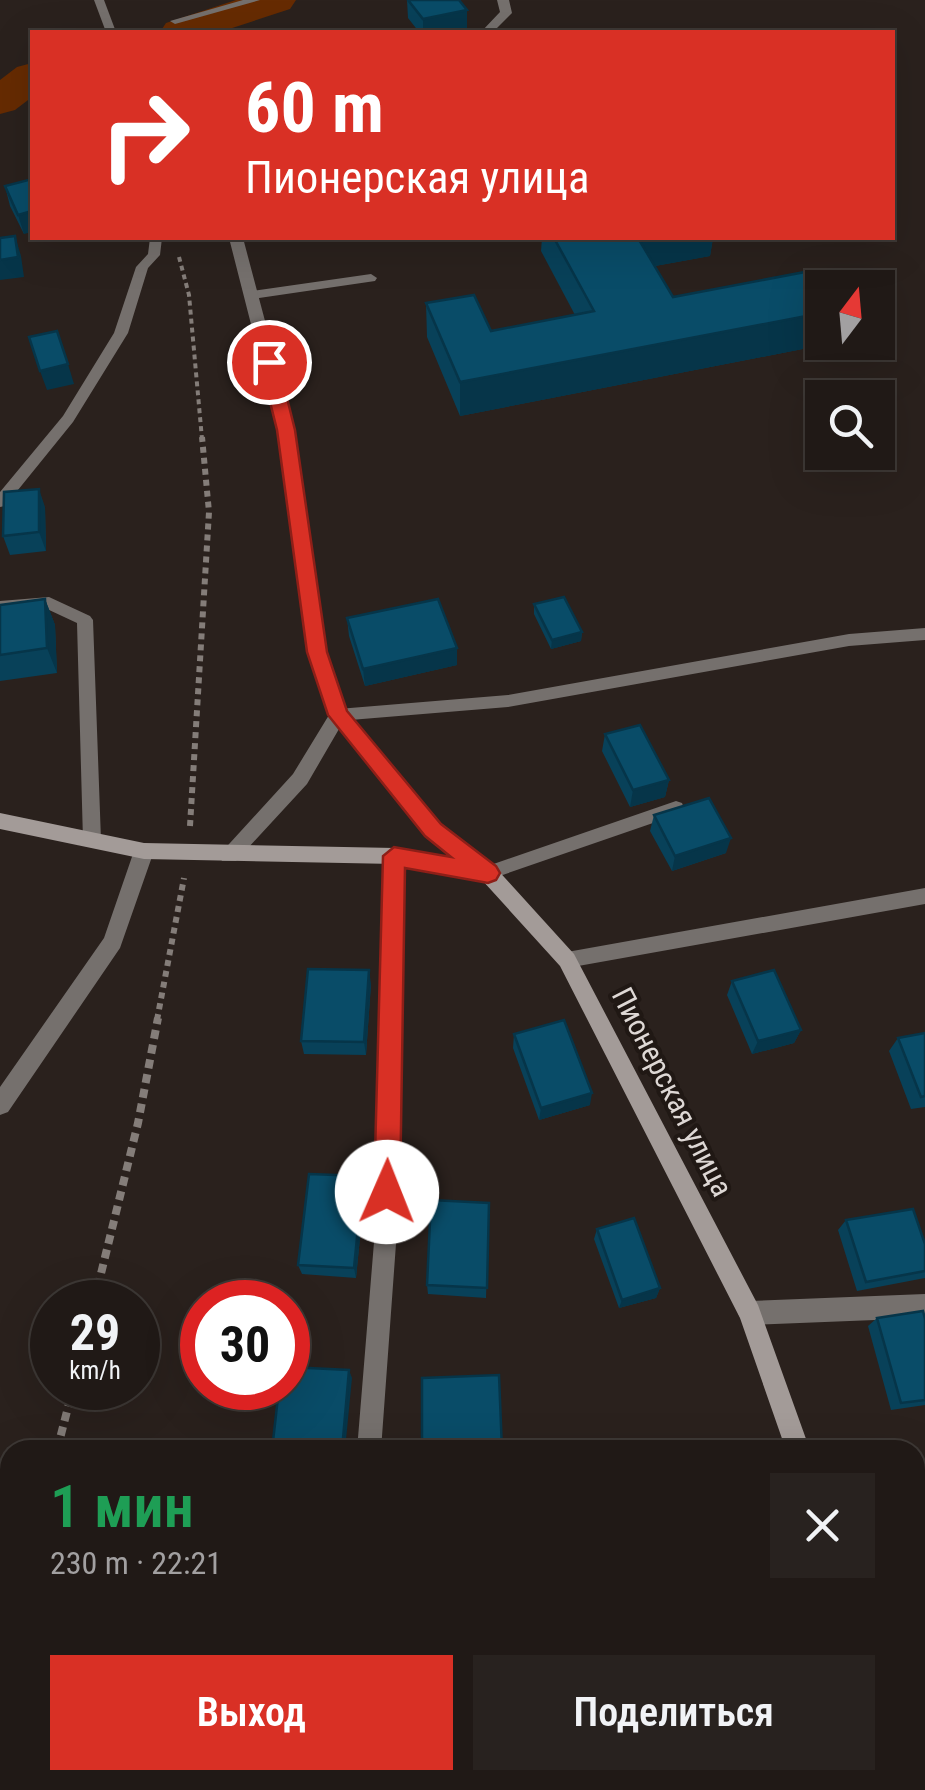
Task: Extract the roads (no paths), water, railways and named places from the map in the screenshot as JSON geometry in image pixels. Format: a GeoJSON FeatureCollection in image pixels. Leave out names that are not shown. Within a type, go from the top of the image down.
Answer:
{"type":"FeatureCollection","features":[{"type":"Feature","properties":{"kind":"street"},"geometry":{"type":"LineString","coordinates":[[488,30],[506,13],[503,0]]}},
{"type":"Feature","properties":{"kind":"street"},"geometry":{"type":"LineString","coordinates":[[237,240],[286,430],[317,652],[338,715],[433,830],[488,873]]}},
{"type":"Feature","properties":{"kind":"street"},"geometry":{"type":"LineString","coordinates":[[229,855],[300,779],[338,715]]}},
{"type":"Feature","properties":{"kind":"street"},"geometry":{"type":"LineString","coordinates":[[0,821],[144,851],[394,856],[488,873]]}},
{"type":"Feature","properties":{"kind":"street"},"geometry":{"type":"LineString","coordinates":[[0,1105],[113,942],[144,851]]}},
{"type":"Feature","properties":{"kind":"street"},"geometry":{"type":"LineString","coordinates":[[370,1440],[386,1230],[394,856]]}},
{"type":"Feature","properties":{"kind":"street","name":"Пионерская улица"},"geometry":{"type":"LineString","coordinates":[[488,873],[567,960],[750,1313],[794,1440]]}},
{"type":"Feature","properties":{"kind":"street"},"geometry":{"type":"LineString","coordinates":[[750,1313],[925,1306]]}},
{"type":"Feature","properties":{"kind":"lane"},"geometry":{"type":"LineString","coordinates":[[99,0],[110,30]]}},
{"type":"Feature","properties":{"kind":"lane"},"geometry":{"type":"LineString","coordinates":[[175,21],[255,0]]}},
{"type":"Feature","properties":{"kind":"lane"},"geometry":{"type":"LineString","coordinates":[[0,502],[68,419],[121,333],[142,267],[154,255],[156,240]]}},
{"type":"Feature","properties":{"kind":"lane"},"geometry":{"type":"LineString","coordinates":[[252,296],[370,278]]}},
{"type":"Feature","properties":{"kind":"lane"},"geometry":{"type":"LineString","coordinates":[[0,608],[48,603],[84,620],[92,840]]}},
{"type":"Feature","properties":{"kind":"lane"},"geometry":{"type":"LineString","coordinates":[[338,715],[508,701],[849,640],[925,634]]}},
{"type":"Feature","properties":{"kind":"lane"},"geometry":{"type":"LineString","coordinates":[[488,873],[676,808]]}},
{"type":"Feature","properties":{"kind":"lane"},"geometry":{"type":"LineString","coordinates":[[567,960],[925,896]]}},
{"type":"Feature","properties":{"kind":"waterway"},"geometry":{"type":"LineString","coordinates":[[187,30],[276,0]]}},
{"type":"Feature","properties":{"kind":"waterway"},"geometry":{"type":"LineString","coordinates":[[0,101],[30,78]]}}]}
